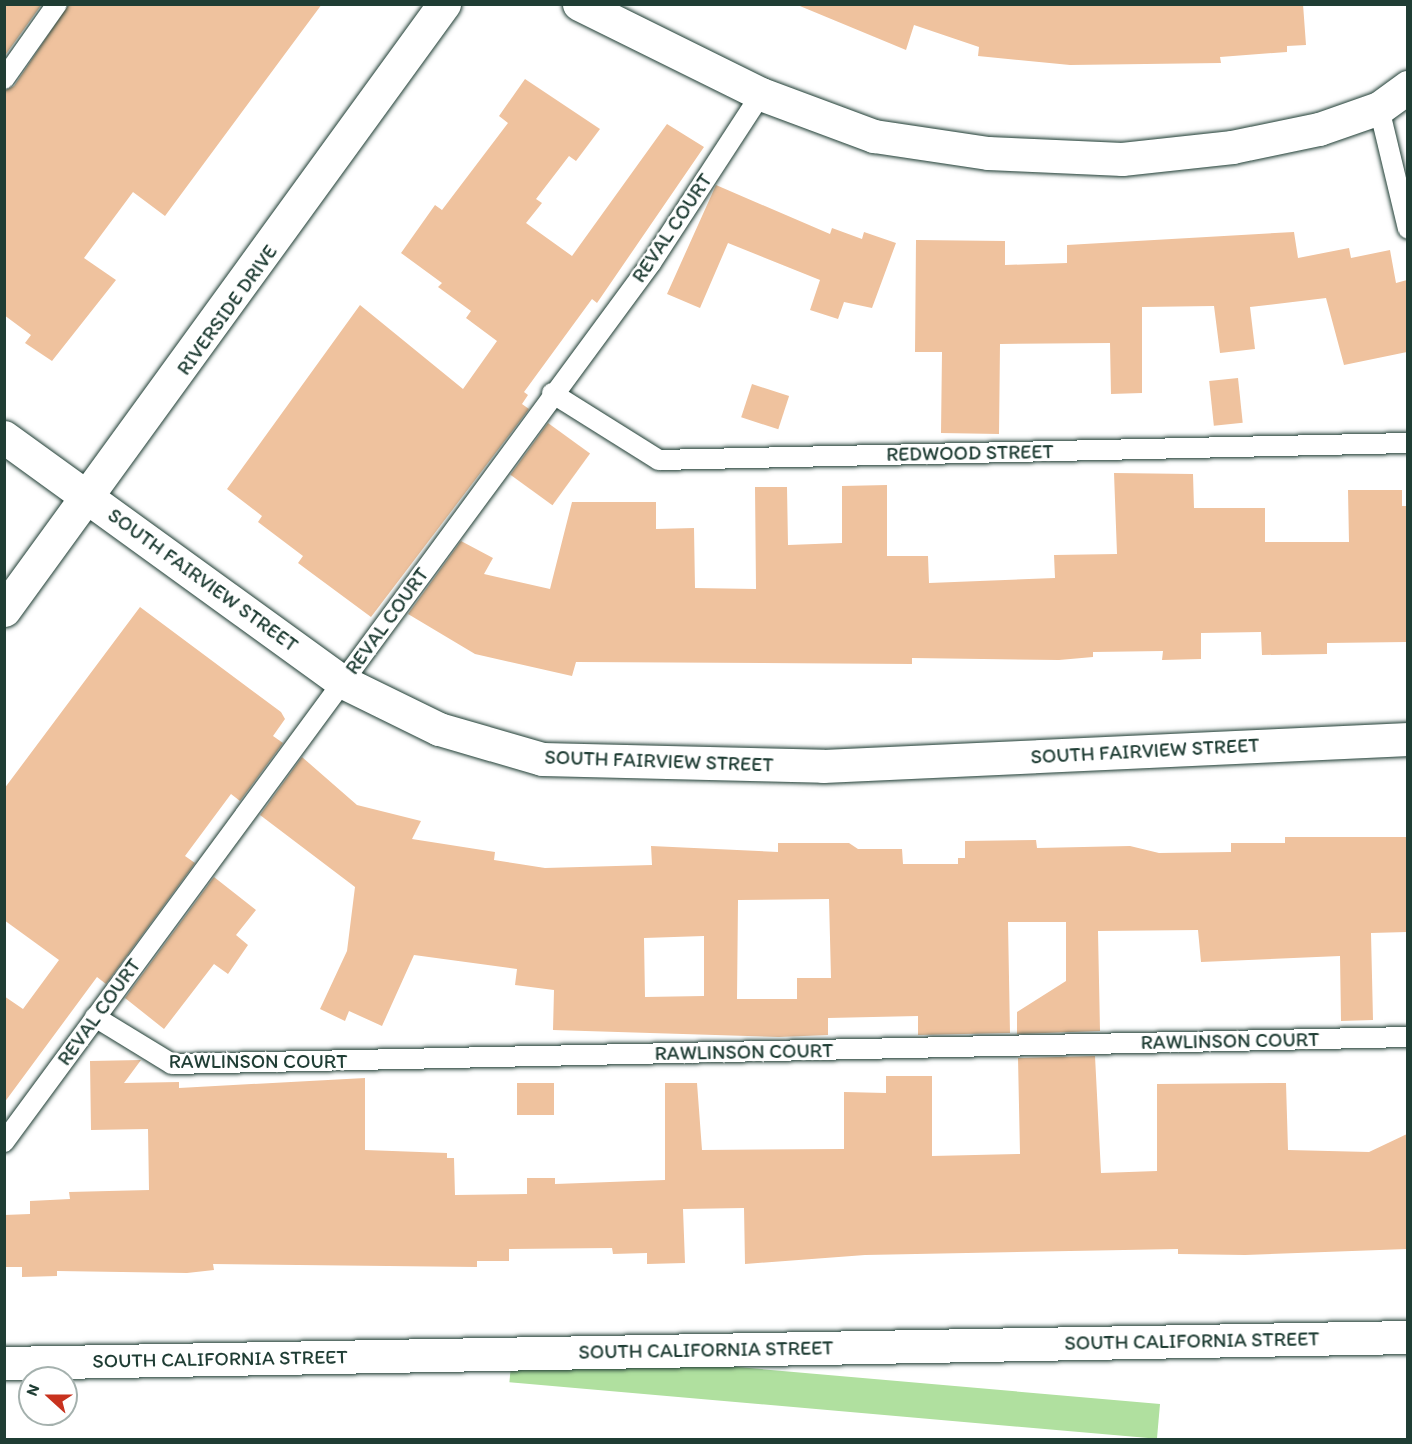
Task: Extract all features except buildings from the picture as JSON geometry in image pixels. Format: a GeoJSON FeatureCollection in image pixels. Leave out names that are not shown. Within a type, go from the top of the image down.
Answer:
{"type":"FeatureCollection","features":[{"type":"Feature","properties":{"kind":"street","name":"RIVERSIDE DRIVE"},"geometry":{"type":"LineString","coordinates":[[4,610],[90,498],[444,4]]}},
{"type":"Feature","properties":{"kind":"street"},"geometry":{"type":"LineString","coordinates":[[579,4],[761,94],[874,136],[988,153],[1122,159],[1232,147],[1319,129],[1379,108],[1407,87]]}},
{"type":"Feature","properties":{"kind":"street","name":"SOUTH FAIRVIEW STREET"},"geometry":{"type":"LineString","coordinates":[[4,437],[343,682],[440,729],[542,759],[824,766],[1407,739]]}},
{"type":"Feature","properties":{"kind":"street","name":"SOUTH CALIFORNIA STREET"},"geometry":{"type":"LineString","coordinates":[[4,1364],[1407,1337]]}},
{"type":"Feature","properties":{"kind":"lane"},"geometry":{"type":"LineString","coordinates":[[4,79],[57,4]]}},
{"type":"Feature","properties":{"kind":"lane","name":"REVAL COURT"},"geometry":{"type":"LineString","coordinates":[[4,1143],[552,393],[651,263],[761,94]]}},
{"type":"Feature","properties":{"kind":"lane"},"geometry":{"type":"LineString","coordinates":[[1379,108],[1407,229]]}},
{"type":"Feature","properties":{"kind":"lane","name":"REDWOOD STREET"},"geometry":{"type":"LineString","coordinates":[[552,393],[659,460],[1407,443]]}},
{"type":"Feature","properties":{"kind":"lane","name":"RAWLINSON COURT"},"geometry":{"type":"LineString","coordinates":[[95,1017],[160,1062],[172,1064],[1407,1037]]}},
{"type":"Feature","properties":{"kind":"green space"},"geometry":{"type":"Polygon","coordinates":[[[512,1347],[1160,1404],[1157,1439],[509,1382],[512,1347]]]}}]}
